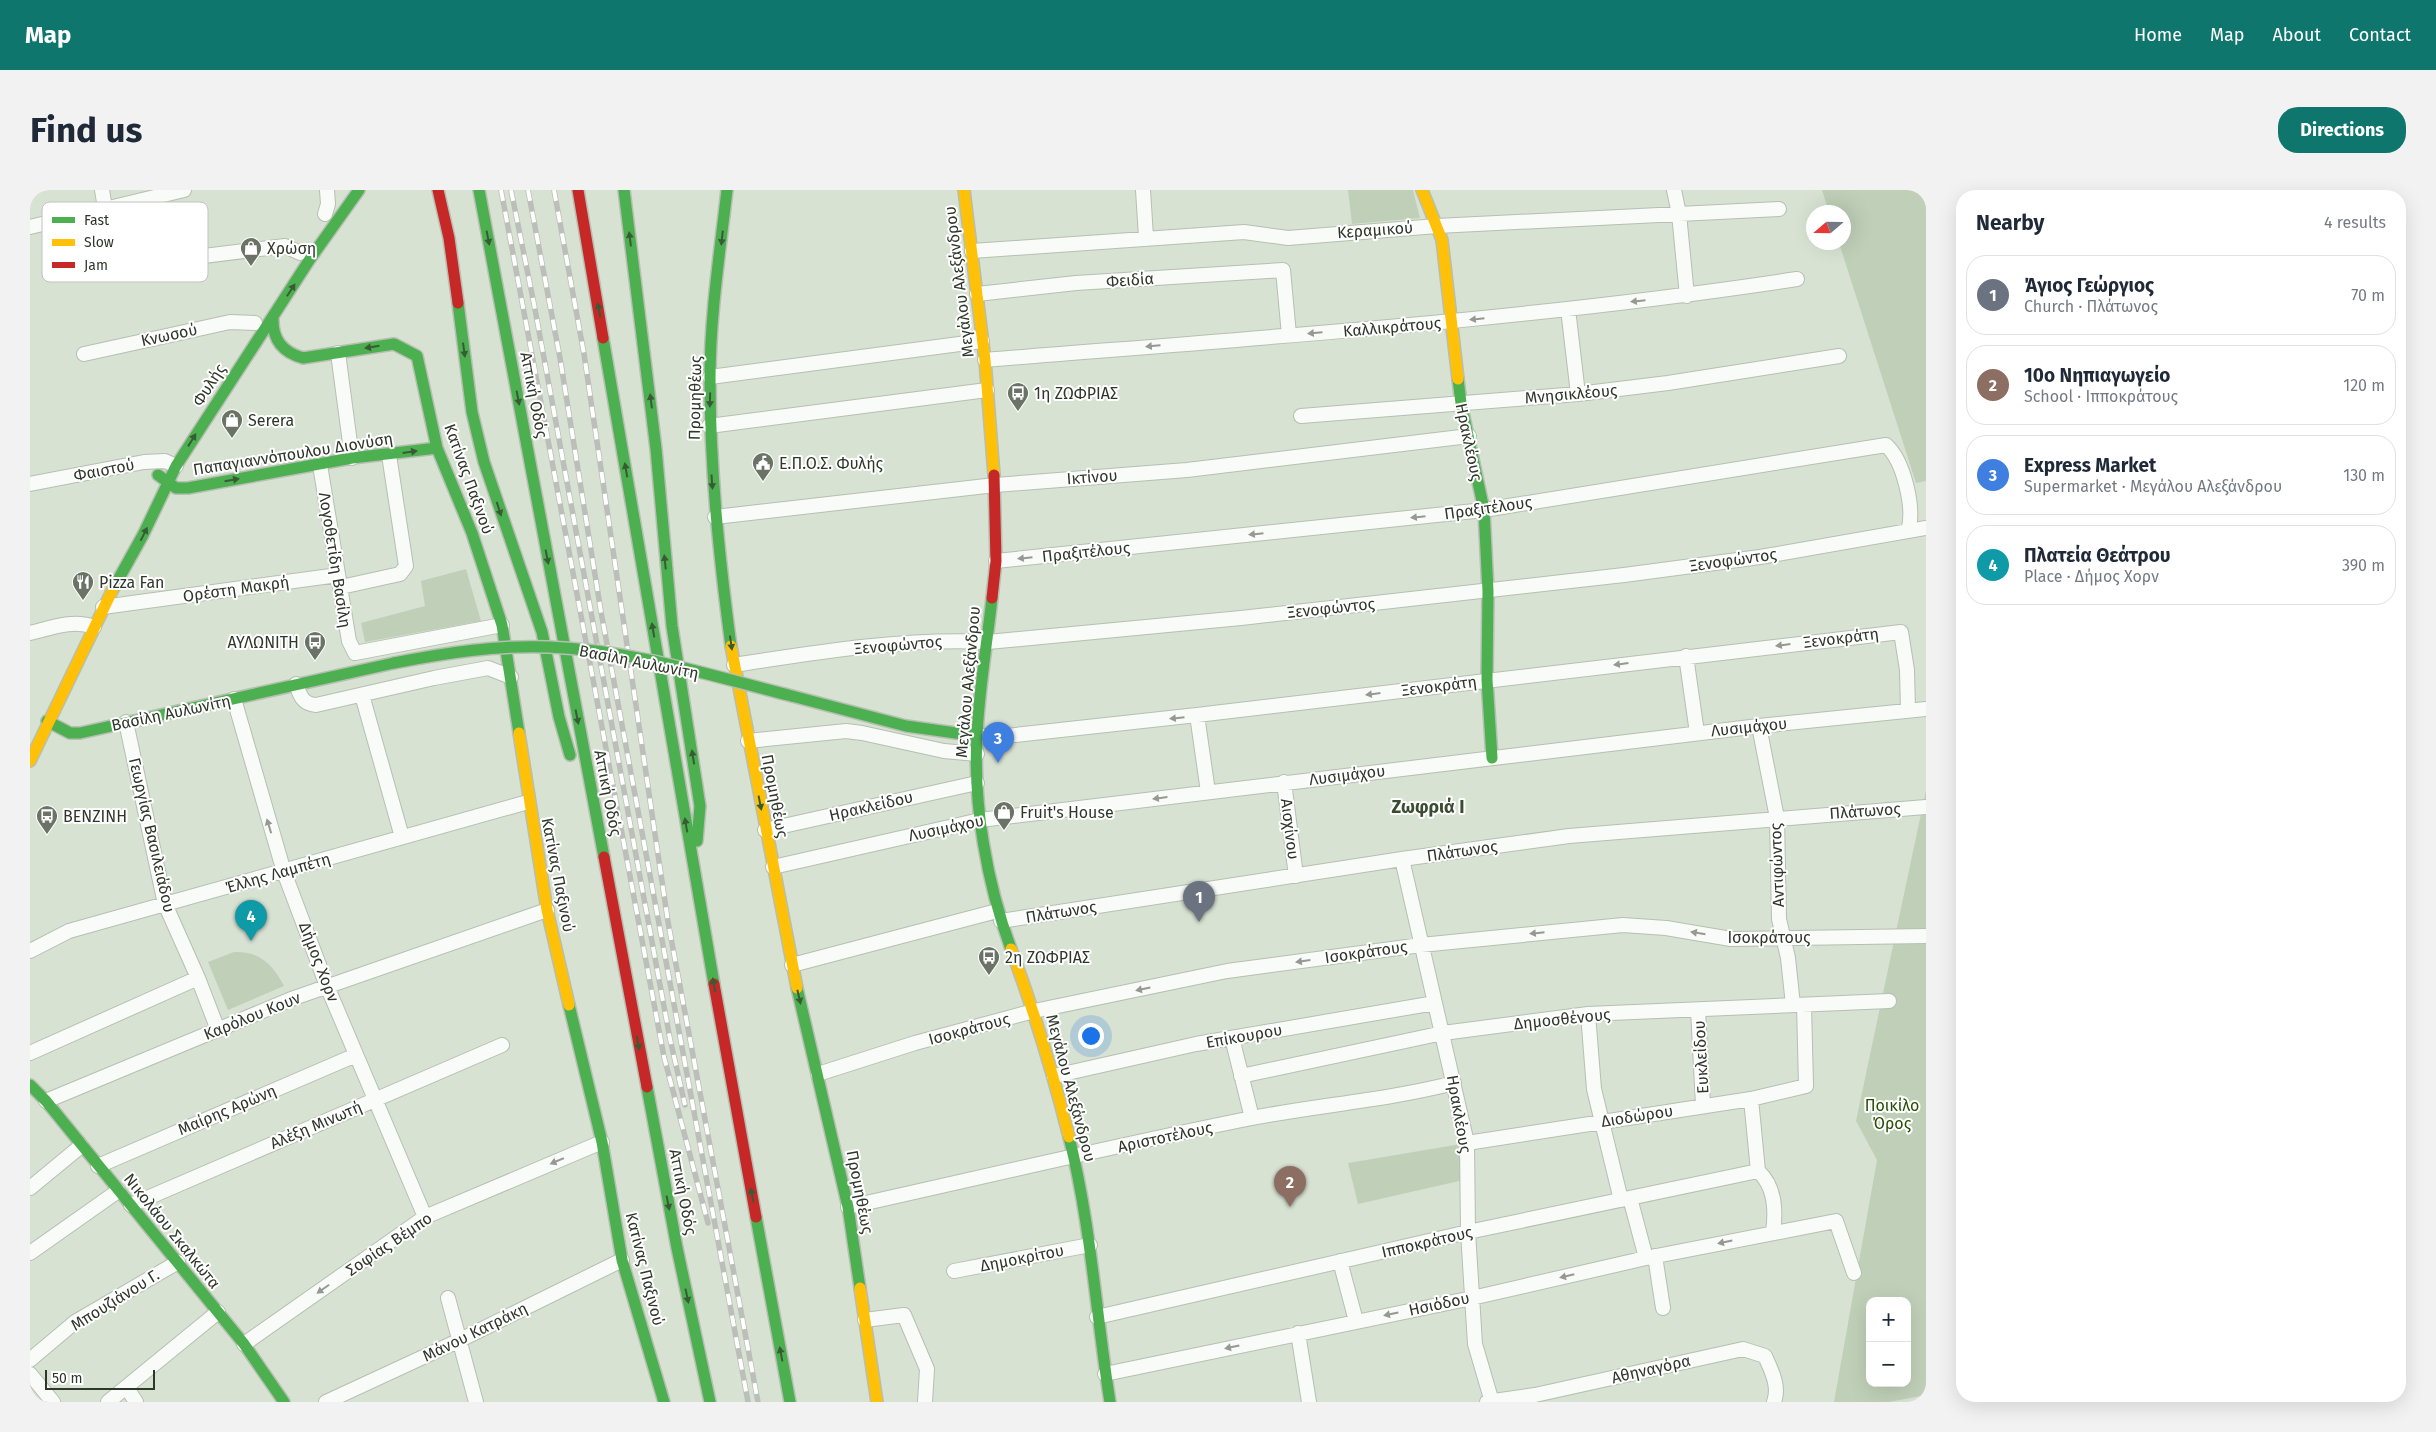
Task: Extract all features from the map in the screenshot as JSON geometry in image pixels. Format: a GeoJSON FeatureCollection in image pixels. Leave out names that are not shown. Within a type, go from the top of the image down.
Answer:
{"type":"FeatureCollection","features":[{"type":"Feature","properties":{"kind":"main road"},"geometry":{"type":"LineString","coordinates":[[322,218],[340,190]]}},
{"type":"Feature","properties":{"kind":"main road","name":"Φυλής"},"geometry":{"type":"LineString","coordinates":[[155,479],[273,317],[358,190]]}},
{"type":"Feature","properties":{"kind":"main road"},"geometry":{"type":"LineString","coordinates":[[438,190],[449,238],[472,412],[480,445],[508,534],[542,632],[559,717],[573,770]]}},
{"type":"Feature","properties":{"kind":"main road","name":"Αττική Οδός"},"geometry":{"type":"LineString","coordinates":[[479,190],[677,1248],[710,1402]]}},
{"type":"Feature","properties":{"kind":"main road"},"geometry":{"type":"LineString","coordinates":[[578,190],[694,873],[790,1402]]}},
{"type":"Feature","properties":{"kind":"main road"},"geometry":{"type":"LineString","coordinates":[[624,190],[656,449],[672,626],[700,806],[694,873]]}},
{"type":"Feature","properties":{"kind":"main road","name":"Προμηθέως"},"geometry":{"type":"LineString","coordinates":[[727,190],[714,302],[710,377],[709,426],[715,517],[734,665],[792,965],[848,1207],[877,1402]]}},
{"type":"Feature","properties":{"kind":"main road","name":"Μεγάλου Αλεξάνδρου"},"geometry":{"type":"LineString","coordinates":[[964,190],[985,360],[994,485],[996,561],[977,736],[977,783],[980,820],[999,916],[1034,1011],[1054,1076],[1074,1157],[1090,1245],[1097,1317],[1110,1402]]}},
{"type":"Feature","properties":{"kind":"main road","name":"Ηρακλέους"},"geometry":{"type":"LineString","coordinates":[[1422,190],[1442,240],[1461,403],[1484,510],[1488,590],[1487,680],[1492,758]]}},
{"type":"Feature","properties":{"kind":"main road","name":"Φυλής"},"geometry":{"type":"LineString","coordinates":[[212,388],[303,249]]}},
{"type":"Feature","properties":{"kind":"main road"},"geometry":{"type":"LineString","coordinates":[[273,317],[272,330],[275,340],[289,354],[303,358],[338,353]]}},
{"type":"Feature","properties":{"kind":"main road","name":"Κατίνας Παξινού"},"geometry":{"type":"LineString","coordinates":[[338,353],[394,344],[417,356],[437,448],[472,533],[502,625],[528,802],[547,910],[602,1142],[622,1260],[664,1402]]}},
{"type":"Feature","properties":{"kind":"main road","name":"Παπαγιαννόπουλου Διονύση"},"geometry":{"type":"LineString","coordinates":[[155,479],[176,488],[188,488],[352,458],[437,448]]}},
{"type":"Feature","properties":{"kind":"main road","name":"Φυλής"},"geometry":{"type":"LineString","coordinates":[[103,607],[143,535],[168,483],[170,460]]}},
{"type":"Feature","properties":{"kind":"main road","name":"Φυλής"},"geometry":{"type":"LineString","coordinates":[[30,761],[47,721],[103,607],[133,528]]}},
{"type":"Feature","properties":{"kind":"main road","name":"Βασίλη Αυλωνίτη"},"geometry":{"type":"LineString","coordinates":[[47,721],[70,733],[394,663],[488,648],[569,648],[616,654],[792,696],[900,726],[937,733],[977,736]]}},
{"type":"Feature","properties":{"kind":"main road"},"geometry":{"type":"LineString","coordinates":[[591,851],[630,995]]}},
{"type":"Feature","properties":{"kind":"main road","name":"Νικολάου Σκαλκώτα"},"geometry":{"type":"LineString","coordinates":[[30,1085],[46,1101],[244,1344],[284,1402]]}},
{"type":"Feature","properties":{"kind":"street"},"geometry":{"type":"LineString","coordinates":[[131,202],[184,190]]}},
{"type":"Feature","properties":{"kind":"street"},"geometry":{"type":"LineString","coordinates":[[322,218],[328,204],[327,190]]}},
{"type":"Feature","properties":{"kind":"street"},"geometry":{"type":"LineString","coordinates":[[1143,190],[1146,237]]}},
{"type":"Feature","properties":{"kind":"street"},"geometry":{"type":"LineString","coordinates":[[1674,190],[1679,214],[1686,296]]}},
{"type":"Feature","properties":{"kind":"street","name":"Κεραμικού"},"geometry":{"type":"LineString","coordinates":[[972,250],[1244,232],[1288,238],[1437,226],[1779,209]]}},
{"type":"Feature","properties":{"kind":"street"},"geometry":{"type":"LineString","coordinates":[[208,256],[285,246],[303,249]]}},
{"type":"Feature","properties":{"kind":"street","name":"Φειδία"},"geometry":{"type":"LineString","coordinates":[[977,294],[1076,283],[1283,270],[1288,335]]}},
{"type":"Feature","properties":{"kind":"street","name":"Καλλικράτους"},"geometry":{"type":"LineString","coordinates":[[985,360],[1451,322],[1686,296],[1797,279]]}},
{"type":"Feature","properties":{"kind":"street"},"geometry":{"type":"LineString","coordinates":[[1568,309],[1578,394]]}},
{"type":"Feature","properties":{"kind":"street","name":"Κνωσού"},"geometry":{"type":"LineString","coordinates":[[84,354],[230,322],[254,324]]}},
{"type":"Feature","properties":{"kind":"street"},"geometry":{"type":"LineString","coordinates":[[710,377],[982,340]]}},
{"type":"Feature","properties":{"kind":"street"},"geometry":{"type":"LineString","coordinates":[[338,353],[352,458]]}},
{"type":"Feature","properties":{"kind":"street","name":"Μνησικλέους"},"geometry":{"type":"LineString","coordinates":[[1301,416],[1578,394],[1668,383],[1840,356]]}},
{"type":"Feature","properties":{"kind":"street"},"geometry":{"type":"LineString","coordinates":[[709,426],[987,390]]}},
{"type":"Feature","properties":{"kind":"street","name":"Ικτίνου"},"geometry":{"type":"LineString","coordinates":[[715,517],[994,485],[1187,470],[1468,436]]}},
{"type":"Feature","properties":{"kind":"street","name":"Πραξιτέλους"},"geometry":{"type":"LineString","coordinates":[[996,561],[1484,510],[1886,445],[1892,451],[1897,463],[1910,504],[1911,521],[1908,531]]}},
{"type":"Feature","properties":{"kind":"street","name":"Ορέστη Μακρή"},"geometry":{"type":"LineString","coordinates":[[103,607],[400,574],[406,566],[389,455]]}},
{"type":"Feature","properties":{"kind":"street","name":"Φαιστού"},"geometry":{"type":"LineString","coordinates":[[30,484],[144,462],[170,460]]}},
{"type":"Feature","properties":{"kind":"street","name":"Λογοθετίδη Βασίλη"},"geometry":{"type":"LineString","coordinates":[[320,465],[349,641],[355,653],[502,625]]}},
{"type":"Feature","properties":{"kind":"street","name":"Ξενοφώντος"},"geometry":{"type":"LineString","coordinates":[[734,665],[879,646],[950,640],[988,642],[1241,618],[1488,590],[1760,557],[1926,528]]}},
{"type":"Feature","properties":{"kind":"street"},"geometry":{"type":"LineString","coordinates":[[30,633],[71,623],[82,622],[94,627]]}},
{"type":"Feature","properties":{"kind":"street","name":"Ξενοκράτη"},"geometry":{"type":"LineString","coordinates":[[977,736],[1006,736],[1197,716],[1686,656],[1901,632],[1907,670],[1908,711]]}},
{"type":"Feature","properties":{"kind":"street"},"geometry":{"type":"LineString","coordinates":[[1686,656],[1697,733]]}},
{"type":"Feature","properties":{"kind":"street"},"geometry":{"type":"LineString","coordinates":[[296,684],[300,696],[309,705],[326,704],[434,678],[488,668],[511,677]]}},
{"type":"Feature","properties":{"kind":"street"},"geometry":{"type":"LineString","coordinates":[[362,695],[402,837]]}},
{"type":"Feature","properties":{"kind":"street","name":"Δήμος Χορν"},"geometry":{"type":"LineString","coordinates":[[234,699],[284,872],[356,1055],[425,1217]]}},
{"type":"Feature","properties":{"kind":"street","name":"Λυσιμάχου"},"geometry":{"type":"LineString","coordinates":[[773,868],[980,820],[1697,733],[1926,709]]}},
{"type":"Feature","properties":{"kind":"street"},"geometry":{"type":"LineString","coordinates":[[1197,716],[1208,792]]}},
{"type":"Feature","properties":{"kind":"street","name":"Γεωργίας Βασιλειάδου"},"geometry":{"type":"LineString","coordinates":[[126,722],[165,904],[198,978],[218,1030]]}},
{"type":"Feature","properties":{"kind":"street","name":"Αντιφώντος"},"geometry":{"type":"LineString","coordinates":[[1759,726],[1776,818],[1779,919],[1798,1005],[1806,1086]]}},
{"type":"Feature","properties":{"kind":"street"},"geometry":{"type":"LineString","coordinates":[[748,741],[846,731],[944,751],[977,754]]}},
{"type":"Feature","properties":{"kind":"street","name":"Αισχίνου"},"geometry":{"type":"LineString","coordinates":[[1284,782],[1296,876]]}},
{"type":"Feature","properties":{"kind":"street","name":"Ηρακλείδου"},"geometry":{"type":"LineString","coordinates":[[765,830],[977,783]]}},
{"type":"Feature","properties":{"kind":"street","name":"Έλλης Λαμπέτη"},"geometry":{"type":"LineString","coordinates":[[30,951],[69,931],[528,802]]}},
{"type":"Feature","properties":{"kind":"street","name":"Πλάτωνος"},"geometry":{"type":"LineString","coordinates":[[792,965],[999,916],[1296,876],[1402,859],[1569,836],[1926,807]]}},
{"type":"Feature","properties":{"kind":"street","name":"Ηρακλέους"},"geometry":{"type":"LineString","coordinates":[[1402,859],[1467,1143],[1468,1232],[1475,1344],[1490,1402]]}},
{"type":"Feature","properties":{"kind":"street","name":"Καρόλου Κουν"},"geometry":{"type":"LineString","coordinates":[[46,1101],[328,986],[547,910]]}},
{"type":"Feature","properties":{"kind":"street","name":"Ισοκράτους"},"geometry":{"type":"LineString","coordinates":[[818,1074],[916,1043],[1034,1011],[1227,971],[1421,945],[1623,925],[1666,928],[1731,939],[1782,936],[1926,936]]}},
{"type":"Feature","properties":{"kind":"street"},"geometry":{"type":"LineString","coordinates":[[30,1053],[198,978]]}},
{"type":"Feature","properties":{"kind":"street","name":"Δημοσθένους"},"geometry":{"type":"LineString","coordinates":[[1241,1076],[1443,1033],[1588,1014],[1889,1001]]}},
{"type":"Feature","properties":{"kind":"street","name":"Επίκουρου"},"geometry":{"type":"LineString","coordinates":[[1054,1076],[1232,1038],[1435,1003]]}},
{"type":"Feature","properties":{"kind":"street","name":"Ευκλείδου"},"geometry":{"type":"LineString","coordinates":[[1698,1010],[1703,1105]]}},
{"type":"Feature","properties":{"kind":"street"},"geometry":{"type":"LineString","coordinates":[[1588,1014],[1594,1089],[1625,1199],[1651,1257],[1663,1308]]}},
{"type":"Feature","properties":{"kind":"street"},"geometry":{"type":"LineString","coordinates":[[1232,1038],[1252,1118]]}},
{"type":"Feature","properties":{"kind":"street","name":"Αλέξη Μινωτή"},"geometry":{"type":"LineString","coordinates":[[131,1205],[502,1045]]}},
{"type":"Feature","properties":{"kind":"street","name":"Μαίρης Αρώνη"},"geometry":{"type":"LineString","coordinates":[[98,1166],[356,1055]]}},
{"type":"Feature","properties":{"kind":"street","name":"Αριστοτέλους"},"geometry":{"type":"LineString","coordinates":[[848,1207],[1252,1118],[1333,1104],[1416,1093],[1454,1083]]}},
{"type":"Feature","properties":{"kind":"street","name":"Διοδώρου"},"geometry":{"type":"LineString","coordinates":[[1467,1143],[1751,1099],[1806,1086]]}},
{"type":"Feature","properties":{"kind":"street"},"geometry":{"type":"LineString","coordinates":[[1751,1099],[1758,1171],[1765,1177],[1775,1212],[1773,1232]]}},
{"type":"Feature","properties":{"kind":"street","name":"Σοφίας Βέμπο"},"geometry":{"type":"LineString","coordinates":[[244,1344],[425,1217],[602,1142]]}},
{"type":"Feature","properties":{"kind":"street"},"geometry":{"type":"LineString","coordinates":[[30,1188],[81,1146]]}},
{"type":"Feature","properties":{"kind":"street","name":"Ιπποκράτους"},"geometry":{"type":"LineString","coordinates":[[1097,1317],[1468,1232],[1758,1171]]}},
{"type":"Feature","properties":{"kind":"street"},"geometry":{"type":"LineString","coordinates":[[30,1253],[118,1190]]}},
{"type":"Feature","properties":{"kind":"street","name":"Ησιόδου"},"geometry":{"type":"LineString","coordinates":[[1105,1374],[1472,1298],[1651,1257],[1836,1221],[1854,1273]]}},
{"type":"Feature","properties":{"kind":"street","name":"Δημοκρίτου"},"geometry":{"type":"LineString","coordinates":[[954,1271],[1090,1245]]}},
{"type":"Feature","properties":{"kind":"street","name":"Μάνου Κατράκη"},"geometry":{"type":"LineString","coordinates":[[326,1402],[460,1340],[622,1260]]}},
{"type":"Feature","properties":{"kind":"street"},"geometry":{"type":"LineString","coordinates":[[1340,1261],[1356,1321]]}},
{"type":"Feature","properties":{"kind":"street","name":"Μπουζιάνου Γ."},"geometry":{"type":"LineString","coordinates":[[30,1360],[75,1322],[178,1262]]}},
{"type":"Feature","properties":{"kind":"street"},"geometry":{"type":"LineString","coordinates":[[448,1298],[476,1402]]}},
{"type":"Feature","properties":{"kind":"street"},"geometry":{"type":"LineString","coordinates":[[108,1402],[218,1312]]}},
{"type":"Feature","properties":{"kind":"street"},"geometry":{"type":"LineString","coordinates":[[865,1320],[904,1315],[927,1369],[925,1402]]}},
{"type":"Feature","properties":{"kind":"street"},"geometry":{"type":"LineString","coordinates":[[1298,1333],[1309,1402]]}},
{"type":"Feature","properties":{"kind":"street","name":"Αθηναγόρα"},"geometry":{"type":"LineString","coordinates":[[1490,1402],[1535,1395],[1742,1349],[1765,1356],[1776,1384],[1777,1395],[1774,1402]]}},
{"type":"Feature","properties":{"kind":"street"},"geometry":{"type":"LineString","coordinates":[[30,1374],[53,1402]]}},
{"type":"Feature","properties":{"kind":"street"},"geometry":{"type":"LineString","coordinates":[[127,1388],[136,1402]]}},
{"type":"Feature","properties":{"kind":"green space"},"geometry":{"type":"Polygon","coordinates":[[[1348,190],[1413,190],[1420,218],[1352,224],[1348,190]]]}},
{"type":"Feature","properties":{"kind":"green space"},"geometry":{"type":"Polygon","coordinates":[[[1822,190],[1926,190],[1926,481],[1916,483],[1841,250],[1851,250],[1851,205],[1827,205],[1822,190]]]}},
{"type":"Feature","properties":{"kind":"green space"},"geometry":{"type":"Polygon","coordinates":[[[466,569],[481,621],[365,642],[361,623],[425,606],[421,581],[466,569]]]}},
{"type":"Feature","properties":{"kind":"green space","name":"Ποικίλο Όρος"},"geometry":{"type":"Polygon","coordinates":[[[1926,790],[1926,1395],[1889,1402],[1834,1402],[1877,1160],[1856,1121],[1926,790]]]}},
{"type":"Feature","properties":{"kind":"green space"},"geometry":{"type":"Polygon","coordinates":[[[234,952],[251,954],[265,961],[284,986],[228,1010],[208,962],[234,952]]]}},
{"type":"Feature","properties":{"kind":"green space"},"geometry":{"type":"Polygon","coordinates":[[[1467,1143],[1468,1179],[1358,1204],[1348,1163],[1467,1143]]]}},
{"type":"Feature","properties":{"kind":"railway"},"geometry":{"type":"LineString","coordinates":[[501,190],[664,1057],[708,1223]]}},
{"type":"Feature","properties":{"kind":"railway"},"geometry":{"type":"LineString","coordinates":[[511,190],[534,304],[670,1039],[685,1105]]}},
{"type":"Feature","properties":{"kind":"railway"},"geometry":{"type":"LineString","coordinates":[[528,190],[560,358],[601,612],[748,1402]]}},
{"type":"Feature","properties":{"kind":"railway"},"geometry":{"type":"LineString","coordinates":[[554,190],[584,354],[668,922],[758,1402]]}},
{"type":"Feature","properties":{"kind":"traffic: fast"},"geometry":{"type":"LineString","coordinates":[[113,589],[143,535],[176,466],[310,259],[359,190]]}},
{"type":"Feature","properties":{"kind":"traffic: fast"},"geometry":{"type":"LineString","coordinates":[[479,190],[604,857]]}},
{"type":"Feature","properties":{"kind":"traffic: fast"},"geometry":{"type":"LineString","coordinates":[[624,190],[656,449],[672,626],[700,806],[697,841]]}},
{"type":"Feature","properties":{"kind":"traffic: fast"},"geometry":{"type":"LineString","coordinates":[[727,190],[710,354],[710,412],[716,512],[731,646]]}},
{"type":"Feature","properties":{"kind":"traffic: fast"},"geometry":{"type":"LineString","coordinates":[[458,303],[472,412],[484,462],[542,632],[559,717],[570,755]]}},
{"type":"Feature","properties":{"kind":"traffic: fast"},"geometry":{"type":"LineString","coordinates":[[273,317],[274,332],[280,344],[289,352],[303,358],[394,344],[417,356],[437,448],[472,533],[502,625],[519,733]]}},
{"type":"Feature","properties":{"kind":"traffic: fast"},"geometry":{"type":"LineString","coordinates":[[603,338],[714,984]]}},
{"type":"Feature","properties":{"kind":"traffic: fast"},"geometry":{"type":"LineString","coordinates":[[1458,379],[1461,403],[1484,510],[1488,591],[1487,680],[1492,758]]}},
{"type":"Feature","properties":{"kind":"traffic: fast"},"geometry":{"type":"LineString","coordinates":[[158,475],[176,488],[188,488],[352,458],[437,448]]}},
{"type":"Feature","properties":{"kind":"traffic: fast"},"geometry":{"type":"LineString","coordinates":[[992,598],[978,718],[977,789],[989,871],[1002,924],[1011,949]]}},
{"type":"Feature","properties":{"kind":"traffic: fast"},"geometry":{"type":"LineString","coordinates":[[394,663],[452,653],[510,647],[580,649],[672,665],[792,696]]}},
{"type":"Feature","properties":{"kind":"traffic: fast"},"geometry":{"type":"LineString","coordinates":[[47,721],[70,733],[80,733],[394,663]]}},
{"type":"Feature","properties":{"kind":"traffic: fast"},"geometry":{"type":"LineString","coordinates":[[792,696],[906,726],[977,736]]}},
{"type":"Feature","properties":{"kind":"traffic: fast"},"geometry":{"type":"LineString","coordinates":[[797,988],[848,1207],[860,1288]]}},
{"type":"Feature","properties":{"kind":"traffic: fast"},"geometry":{"type":"LineString","coordinates":[[569,1005],[602,1142],[622,1260],[664,1402]]}},
{"type":"Feature","properties":{"kind":"traffic: fast"},"geometry":{"type":"LineString","coordinates":[[30,1085],[46,1101],[244,1344],[284,1402]]}},
{"type":"Feature","properties":{"kind":"traffic: fast"},"geometry":{"type":"LineString","coordinates":[[647,1087],[677,1248],[710,1402]]}},
{"type":"Feature","properties":{"kind":"traffic: fast"},"geometry":{"type":"LineString","coordinates":[[1069,1137],[1083,1203],[1110,1402]]}},
{"type":"Feature","properties":{"kind":"traffic: fast"},"geometry":{"type":"LineString","coordinates":[[756,1217],[790,1402]]}},
{"type":"Feature","properties":{"kind":"traffic: slow"},"geometry":{"type":"LineString","coordinates":[[964,190],[985,360],[994,475]]}},
{"type":"Feature","properties":{"kind":"traffic: slow"},"geometry":{"type":"LineString","coordinates":[[1422,190],[1442,240],[1458,379]]}},
{"type":"Feature","properties":{"kind":"traffic: slow"},"geometry":{"type":"LineString","coordinates":[[30,761],[113,589]]}},
{"type":"Feature","properties":{"kind":"traffic: slow"},"geometry":{"type":"LineString","coordinates":[[731,646],[797,988]]}},
{"type":"Feature","properties":{"kind":"traffic: slow"},"geometry":{"type":"LineString","coordinates":[[519,733],[547,910],[569,1005]]}},
{"type":"Feature","properties":{"kind":"traffic: slow"},"geometry":{"type":"LineString","coordinates":[[1011,949],[1043,1042],[1069,1137]]}},
{"type":"Feature","properties":{"kind":"traffic: slow"},"geometry":{"type":"LineString","coordinates":[[860,1288],[877,1402]]}},
{"type":"Feature","properties":{"kind":"traffic: jam"},"geometry":{"type":"LineString","coordinates":[[438,190],[449,238],[458,303]]}},
{"type":"Feature","properties":{"kind":"traffic: jam"},"geometry":{"type":"LineString","coordinates":[[578,190],[603,338]]}},
{"type":"Feature","properties":{"kind":"traffic: jam"},"geometry":{"type":"LineString","coordinates":[[992,598],[996,561],[994,475]]}},
{"type":"Feature","properties":{"kind":"traffic: jam"},"geometry":{"type":"LineString","coordinates":[[604,857],[647,1087]]}},
{"type":"Feature","properties":{"kind":"traffic: jam"},"geometry":{"type":"LineString","coordinates":[[714,984],[756,1217]]}},
{"type":"Feature","properties":{"kind":"place","name":"Χρώση"},"geometry":{"type":"Point","coordinates":[251,267]}},
{"type":"Feature","properties":{"kind":"place","name":"1η ΖΩΦΡΙΑΣ"},"geometry":{"type":"Point","coordinates":[1018,412]}},
{"type":"Feature","properties":{"kind":"place","name":"Serera"},"geometry":{"type":"Point","coordinates":[232,439]}},
{"type":"Feature","properties":{"kind":"place","name":"Ε.Π.Ο.Σ. Φυλής"},"geometry":{"type":"Point","coordinates":[763,482]}},
{"type":"Feature","properties":{"kind":"place","name":"Pizza Fan"},"geometry":{"type":"Point","coordinates":[83,601]}},
{"type":"Feature","properties":{"kind":"place","name":"ΑΥΛΩΝΙΤΗ"},"geometry":{"type":"Point","coordinates":[315,661]}},
{"type":"Feature","properties":{"kind":"place","name":"Express Market"},"geometry":{"type":"Point","coordinates":[998,763]}},
{"type":"Feature","properties":{"kind":"place","name":"Fruit's House"},"geometry":{"type":"Point","coordinates":[1004,831]}},
{"type":"Feature","properties":{"kind":"place","name":"ΒΕΝΖΙΝΗ"},"geometry":{"type":"Point","coordinates":[47,835]}},
{"type":"Feature","properties":{"kind":"place","name":"Άγιος Γεώργιος"},"geometry":{"type":"Point","coordinates":[1199,922]}},
{"type":"Feature","properties":{"kind":"place","name":"Πλατεία Θεάτρου"},"geometry":{"type":"Point","coordinates":[251,941]}},
{"type":"Feature","properties":{"kind":"place","name":"2η ΖΩΦΡΙΑΣ"},"geometry":{"type":"Point","coordinates":[989,976]}},
{"type":"Feature","properties":{"kind":"place","name":"10ο Νηπιαγωγείο"},"geometry":{"type":"Point","coordinates":[1290,1207]}},
{"type":"Feature","properties":{"kind":"district","name":"Ζωφριά Ι"},"geometry":{"type":"Point","coordinates":[1428,807]}}]}
